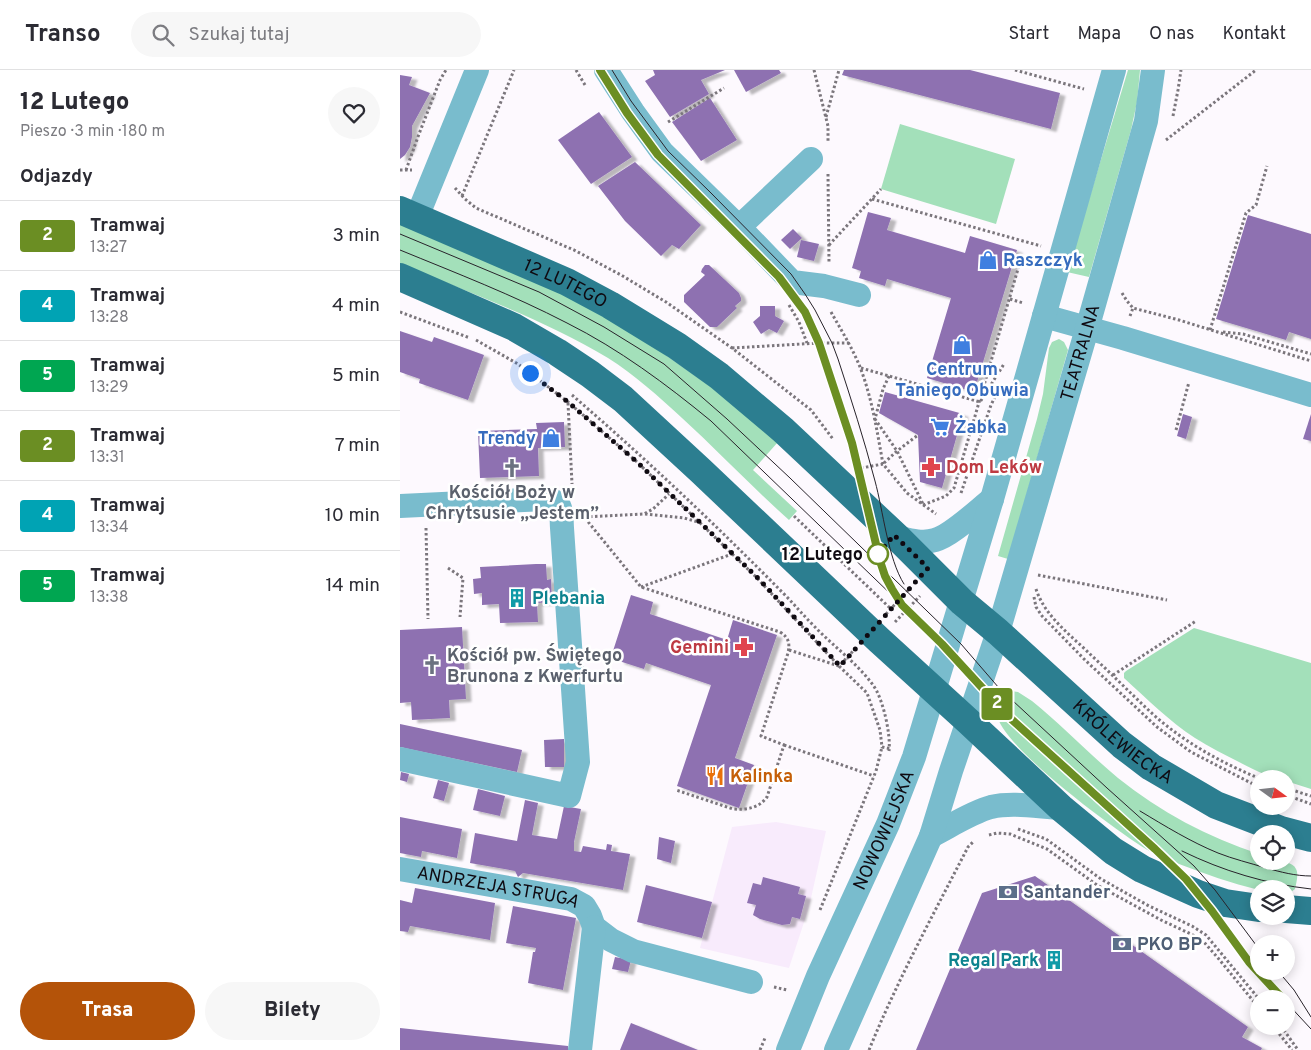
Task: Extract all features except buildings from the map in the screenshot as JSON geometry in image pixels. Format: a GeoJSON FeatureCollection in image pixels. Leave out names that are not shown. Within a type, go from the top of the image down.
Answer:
{"type":"FeatureCollection","features":[{"type":"Feature","properties":{"kind":"main road","name":"12 LUTEGO"},"geometry":{"type":"LineString","coordinates":[[409,214],[567,282],[630,316],[677,346],[719,376],[783,430],[897,537],[962,602]]}},
{"type":"Feature","properties":{"kind":"main road"},"geometry":{"type":"LineString","coordinates":[[400,277],[514,327],[556,352],[616,394],[672,444],[1061,808],[1113,850],[1142,869],[1198,894],[1225,903],[1250,907]]}},
{"type":"Feature","properties":{"kind":"main road","name":"KRÓLEWIECKA"},"geometry":{"type":"LineString","coordinates":[[962,602],[998,632],[1122,745],[1151,767],[1216,805],[1281,830],[1311,838]]}},
{"type":"Feature","properties":{"kind":"main road"},"geometry":{"type":"LineString","coordinates":[[1295,910],[1311,911]]}},
{"type":"Feature","properties":{"kind":"street"},"geometry":{"type":"LineString","coordinates":[[409,214],[477,70]]}},
{"type":"Feature","properties":{"kind":"street"},"geometry":{"type":"LineString","coordinates":[[606,70],[662,152],[792,282],[824,286],[859,295]]}},
{"type":"Feature","properties":{"kind":"street"},"geometry":{"type":"LineString","coordinates":[[962,602],[1114,70]]}},
{"type":"Feature","properties":{"kind":"street","name":"TEATRALNA"},"geometry":{"type":"LineString","coordinates":[[998,632],[1027,580],[1087,329],[1146,120],[1153,70]]}},
{"type":"Feature","properties":{"kind":"street"},"geometry":{"type":"LineString","coordinates":[[739,227],[811,159]]}},
{"type":"Feature","properties":{"kind":"street"},"geometry":{"type":"LineString","coordinates":[[1044,316],[1311,395]]}},
{"type":"Feature","properties":{"kind":"street"},"geometry":{"type":"LineString","coordinates":[[400,506],[546,499],[558,503],[562,523],[578,762],[569,796],[400,759]]}},
{"type":"Feature","properties":{"kind":"street"},"geometry":{"type":"LineString","coordinates":[[897,537],[927,542],[936,540],[956,528],[992,499]]}},
{"type":"Feature","properties":{"kind":"street","name":"NOWOWIEJSKA"},"geometry":{"type":"LineString","coordinates":[[788,1050],[818,976],[888,824],[914,756],[962,602]]}},
{"type":"Feature","properties":{"kind":"street"},"geometry":{"type":"LineString","coordinates":[[836,1050],[931,836],[998,632]]}},
{"type":"Feature","properties":{"kind":"street"},"geometry":{"type":"LineString","coordinates":[[931,836],[977,812],[991,807],[1008,805],[1061,808]]}},
{"type":"Feature","properties":{"kind":"street","name":"ANDRZEJA STRUGA"},"geometry":{"type":"LineString","coordinates":[[400,869],[570,899],[584,906],[594,927],[612,940],[633,951],[752,982]]}},
{"type":"Feature","properties":{"kind":"street"},"geometry":{"type":"LineString","coordinates":[[580,1050],[594,927]]}},
{"type":"Feature","properties":{"kind":"path"},"geometry":{"type":"LineString","coordinates":[[406,170],[440,80],[446,70]]}},
{"type":"Feature","properties":{"kind":"path"},"geometry":{"type":"LineString","coordinates":[[462,196],[514,70]]}},
{"type":"Feature","properties":{"kind":"path"},"geometry":{"type":"LineString","coordinates":[[826,117],[839,70]]}},
{"type":"Feature","properties":{"kind":"path"},"geometry":{"type":"LineString","coordinates":[[1015,70],[1088,90]]}},
{"type":"Feature","properties":{"kind":"path"},"geometry":{"type":"LineString","coordinates":[[1166,140],[1256,70]]}},
{"type":"Feature","properties":{"kind":"path"},"geometry":{"type":"LineString","coordinates":[[666,124],[724,88]]}},
{"type":"Feature","properties":{"kind":"path"},"geometry":{"type":"LineString","coordinates":[[1210,330],[1246,213],[1256,205],[1267,166]]}},
{"type":"Feature","properties":{"kind":"path"},"geometry":{"type":"LineString","coordinates":[[829,245],[881,189]]}},
{"type":"Feature","properties":{"kind":"path"},"geometry":{"type":"LineString","coordinates":[[872,198],[1044,247]]}},
{"type":"Feature","properties":{"kind":"path"},"geometry":{"type":"LineString","coordinates":[[889,376],[883,389],[875,418],[897,451],[923,505],[946,496],[954,488],[1020,262],[1057,272]]}},
{"type":"Feature","properties":{"kind":"path"},"geometry":{"type":"LineString","coordinates":[[1099,284],[1122,292],[1133,308],[1210,330],[1243,334],[1311,354]]}},
{"type":"Feature","properties":{"kind":"path"},"geometry":{"type":"LineString","coordinates":[[400,312],[475,340],[518,364],[568,402],[636,461],[756,576],[867,693],[880,730],[882,747],[874,776],[816,918]]}},
{"type":"Feature","properties":{"kind":"path"},"geometry":{"type":"LineString","coordinates":[[1215,331],[1311,361]]}},
{"type":"Feature","properties":{"kind":"path"},"geometry":{"type":"LineString","coordinates":[[732,348],[813,343],[849,343]]}},
{"type":"Feature","properties":{"kind":"path"},"geometry":{"type":"LineString","coordinates":[[980,402],[1004,366],[1007,357]]}},
{"type":"Feature","properties":{"kind":"path"},"geometry":{"type":"LineString","coordinates":[[1176,430],[1195,360]]}},
{"type":"Feature","properties":{"kind":"path"},"geometry":{"type":"LineString","coordinates":[[860,368],[980,402]]}},
{"type":"Feature","properties":{"kind":"path"},"geometry":{"type":"LineString","coordinates":[[572,395],[674,487],[784,594],[815,628],[874,686],[889,731],[890,749],[888,757]]}},
{"type":"Feature","properties":{"kind":"path"},"geometry":{"type":"LineString","coordinates":[[568,402],[572,489]]}},
{"type":"Feature","properties":{"kind":"path"},"geometry":{"type":"LineString","coordinates":[[960,496],[991,405]]}},
{"type":"Feature","properties":{"kind":"path"},"geometry":{"type":"LineString","coordinates":[[883,464],[918,435]]}},
{"type":"Feature","properties":{"kind":"path"},"geometry":{"type":"LineString","coordinates":[[644,514],[653,509],[669,494]]}},
{"type":"Feature","properties":{"kind":"path"},"geometry":{"type":"LineString","coordinates":[[562,523],[585,517],[644,514],[684,518],[700,523]]}},
{"type":"Feature","properties":{"kind":"path"},"geometry":{"type":"LineString","coordinates":[[794,516],[891,609]]}},
{"type":"Feature","properties":{"kind":"path"},"geometry":{"type":"LineString","coordinates":[[585,517],[641,587],[780,632],[788,640],[788,650],[761,736],[874,776]]}},
{"type":"Feature","properties":{"kind":"path"},"geometry":{"type":"LineString","coordinates":[[426,527],[428,619]]}},
{"type":"Feature","properties":{"kind":"path"},"geometry":{"type":"LineString","coordinates":[[641,587],[732,554]]}},
{"type":"Feature","properties":{"kind":"path"},"geometry":{"type":"LineString","coordinates":[[448,568],[463,578],[460,617]]}},
{"type":"Feature","properties":{"kind":"path"},"geometry":{"type":"LineString","coordinates":[[840,666],[847,658],[875,636],[933,572]]}},
{"type":"Feature","properties":{"kind":"path"},"geometry":{"type":"LineString","coordinates":[[855,666],[891,609],[933,572]]}},
{"type":"Feature","properties":{"kind":"path"},"geometry":{"type":"LineString","coordinates":[[1027,580],[1167,600]]}},
{"type":"Feature","properties":{"kind":"path"},"geometry":{"type":"LineString","coordinates":[[1027,580],[1045,609],[1061,626],[1157,717],[1185,739],[1220,760],[1250,774]]}},
{"type":"Feature","properties":{"kind":"path"},"geometry":{"type":"LineString","coordinates":[[1027,580],[1036,607],[1042,616],[1085,660],[1157,727],[1191,752],[1250,782]]}},
{"type":"Feature","properties":{"kind":"path"},"geometry":{"type":"LineString","coordinates":[[1113,675],[1196,620]]}},
{"type":"Feature","properties":{"kind":"path"},"geometry":{"type":"LineString","coordinates":[[788,650],[840,666]]}},
{"type":"Feature","properties":{"kind":"path"},"geometry":{"type":"LineString","coordinates":[[676,790],[733,809],[750,809],[763,802],[767,797],[784,745]]}},
{"type":"Feature","properties":{"kind":"path"},"geometry":{"type":"LineString","coordinates":[[882,747],[914,756]]}},
{"type":"Feature","properties":{"kind":"path"},"geometry":{"type":"LineString","coordinates":[[1295,791],[1311,796]]}},
{"type":"Feature","properties":{"kind":"path"},"geometry":{"type":"LineString","coordinates":[[1295,799],[1311,804]]}},
{"type":"Feature","properties":{"kind":"path"},"geometry":{"type":"LineString","coordinates":[[991,807],[997,833]]}},
{"type":"Feature","properties":{"kind":"path"},"geometry":{"type":"LineString","coordinates":[[1013,827],[1046,840],[1101,879],[1148,906],[1192,926],[1206,935],[1252,990]]}},
{"type":"Feature","properties":{"kind":"path"},"geometry":{"type":"LineString","coordinates":[[982,836],[997,833],[1010,834],[1047,849],[1097,885],[1203,941],[1250,997]]}},
{"type":"Feature","properties":{"kind":"path"},"geometry":{"type":"LineString","coordinates":[[868,1050],[968,846],[974,841]]}},
{"type":"Feature","properties":{"kind":"path"},"geometry":{"type":"LineString","coordinates":[[784,995],[790,981]]}},
{"type":"Feature","properties":{"kind":"path"},"geometry":{"type":"LineString","coordinates":[[760,1050],[767,1033]]}},
{"type":"Feature","properties":{"kind":"path"},"geometry":{"type":"LineString","coordinates":[[1280,1035],[1292,1050]]}},
{"type":"Feature","properties":{"kind":"path"},"geometry":{"type":"LineString","coordinates":[[1287,1035],[1298,1050]]}},
{"type":"Feature","properties":{"kind":"shaded area"},"geometry":{"type":"Polygon","coordinates":[[[776,822],[826,831],[809,907],[789,968],[700,948],[732,827],[776,822]]]}},
{"type":"Feature","properties":{"kind":"green space"},"geometry":{"type":"Polygon","coordinates":[[[1128,70],[1140,70],[1137,102],[1131,130],[1089,277],[1067,272],[1128,70]]]}},
{"type":"Feature","properties":{"kind":"green space"},"geometry":{"type":"Polygon","coordinates":[[[900,124],[1015,159],[996,224],[881,189],[900,124]]]}},
{"type":"Feature","properties":{"kind":"green space"},"geometry":{"type":"Polygon","coordinates":[[[400,224],[529,278],[584,305],[650,344],[711,387],[778,442],[753,470],[797,511],[789,520],[664,402],[608,358],[532,319],[400,264],[400,224]]]}},
{"type":"Feature","properties":{"kind":"green space"},"geometry":{"type":"Polygon","coordinates":[[[1059,339],[1064,342],[1068,350],[1008,559],[998,556],[1037,419],[1043,394],[1049,348],[1052,342],[1059,339]]]}},
{"type":"Feature","properties":{"kind":"green space"},"geometry":{"type":"Polygon","coordinates":[[[1194,628],[1311,663],[1311,789],[1295,784],[1295,770],[1256,770],[1200,741],[1167,717],[1124,678],[1126,671],[1194,628]]]}},
{"type":"Feature","properties":{"kind":"green space"},"geometry":{"type":"Polygon","coordinates":[[[1011,691],[1018,692],[1032,701],[1118,778],[1151,802],[1168,813],[1221,840],[1250,851],[1250,870],[1295,870],[1295,868],[1297,879],[1295,889],[1295,880],[1250,880],[1250,887],[1208,875],[1151,852],[1115,828],[1039,767],[1003,728],[997,714],[1011,691]]]}},
{"type":"Feature","properties":{"kind":"tram line"},"geometry":{"type":"LineString","coordinates":[[600,70],[627,113],[659,155],[779,277],[805,312],[819,343],[851,443],[881,564]]}},
{"type":"Feature","properties":{"kind":"tram line","name":"2"},"geometry":{"type":"LineString","coordinates":[[600,70],[627,113],[658,155],[779,277],[805,312],[819,343],[852,443],[880,561],[885,576],[902,605],[942,644],[1009,717],[1186,879],[1249,962],[1275,990]]}},
{"type":"Feature","properties":{"kind":"tram line"},"geometry":{"type":"LineString","coordinates":[[612,70],[631,101],[668,151],[791,274],[815,310],[838,359],[871,465],[890,548],[898,574],[904,584]]}},
{"type":"Feature","properties":{"kind":"tram line"},"geometry":{"type":"LineString","coordinates":[[400,234],[539,292],[604,327],[664,364],[790,478],[961,644],[999,688],[1194,866],[1215,890],[1250,937]]}},
{"type":"Feature","properties":{"kind":"tram line"},"geometry":{"type":"LineString","coordinates":[[400,250],[505,294],[586,333],[642,368],[711,421],[927,629],[1009,717],[1170,864],[1198,894],[1249,962],[1275,990]]}},
{"type":"Feature","properties":{"kind":"tram line"},"geometry":{"type":"LineString","coordinates":[[1140,811],[1188,839],[1218,853],[1277,871],[1311,876]]}},
{"type":"Feature","properties":{"kind":"tram line"},"geometry":{"type":"LineString","coordinates":[[1182,851],[1213,865],[1245,876],[1311,889]]}},
{"type":"Feature","properties":{"kind":"tram line"},"geometry":{"type":"LineString","coordinates":[[1286,980],[1311,1017]]}},
{"type":"Feature","properties":{"kind":"tram line"},"geometry":{"type":"LineString","coordinates":[[1295,1012],[1311,1029]]}},
{"type":"Feature","properties":{"kind":"place","name":"Raszczyk"},"geometry":{"type":"Point","coordinates":[988,260]}},
{"type":"Feature","properties":{"kind":"place","name":"Centrum Taniego Obuwia"},"geometry":{"type":"Point","coordinates":[962,345]}},
{"type":"Feature","properties":{"kind":"place","name":"Żabka"},"geometry":{"type":"Point","coordinates":[940,427]}},
{"type":"Feature","properties":{"kind":"place","name":"Trendy"},"geometry":{"type":"Point","coordinates":[551,438]}},
{"type":"Feature","properties":{"kind":"place","name":"Dom Leków"},"geometry":{"type":"Point","coordinates":[931,467]}},
{"type":"Feature","properties":{"kind":"place","name":"Kościół Boży w Chrytsusie „Jestem”"},"geometry":{"type":"Point","coordinates":[512,468]}},
{"type":"Feature","properties":{"kind":"place","name":"12 Lutego"},"geometry":{"type":"Point","coordinates":[878,554]}},
{"type":"Feature","properties":{"kind":"place","name":"Plebania"},"geometry":{"type":"Point","coordinates":[517,598]}},
{"type":"Feature","properties":{"kind":"place","name":"Gemini"},"geometry":{"type":"Point","coordinates":[744,647]}},
{"type":"Feature","properties":{"kind":"place","name":"Kościół pw. Świętego Brunona z Kwerfurtu"},"geometry":{"type":"Point","coordinates":[432,665]}},
{"type":"Feature","properties":{"kind":"place","name":"Kalinka"},"geometry":{"type":"Point","coordinates":[715,776]}},
{"type":"Feature","properties":{"kind":"place","name":"Santander"},"geometry":{"type":"Point","coordinates":[1008,892]}},
{"type":"Feature","properties":{"kind":"place","name":"PKO BP"},"geometry":{"type":"Point","coordinates":[1122,944]}},
{"type":"Feature","properties":{"kind":"place","name":"Regal Park"},"geometry":{"type":"Point","coordinates":[1054,960]}},
{"type":"Feature","properties":{"kind":"route"},"geometry":{"type":"LineString","coordinates":[[530,373],[568,402],[636,461],[756,576],[840,666],[928,568],[894,535],[878,554]]}}]}
